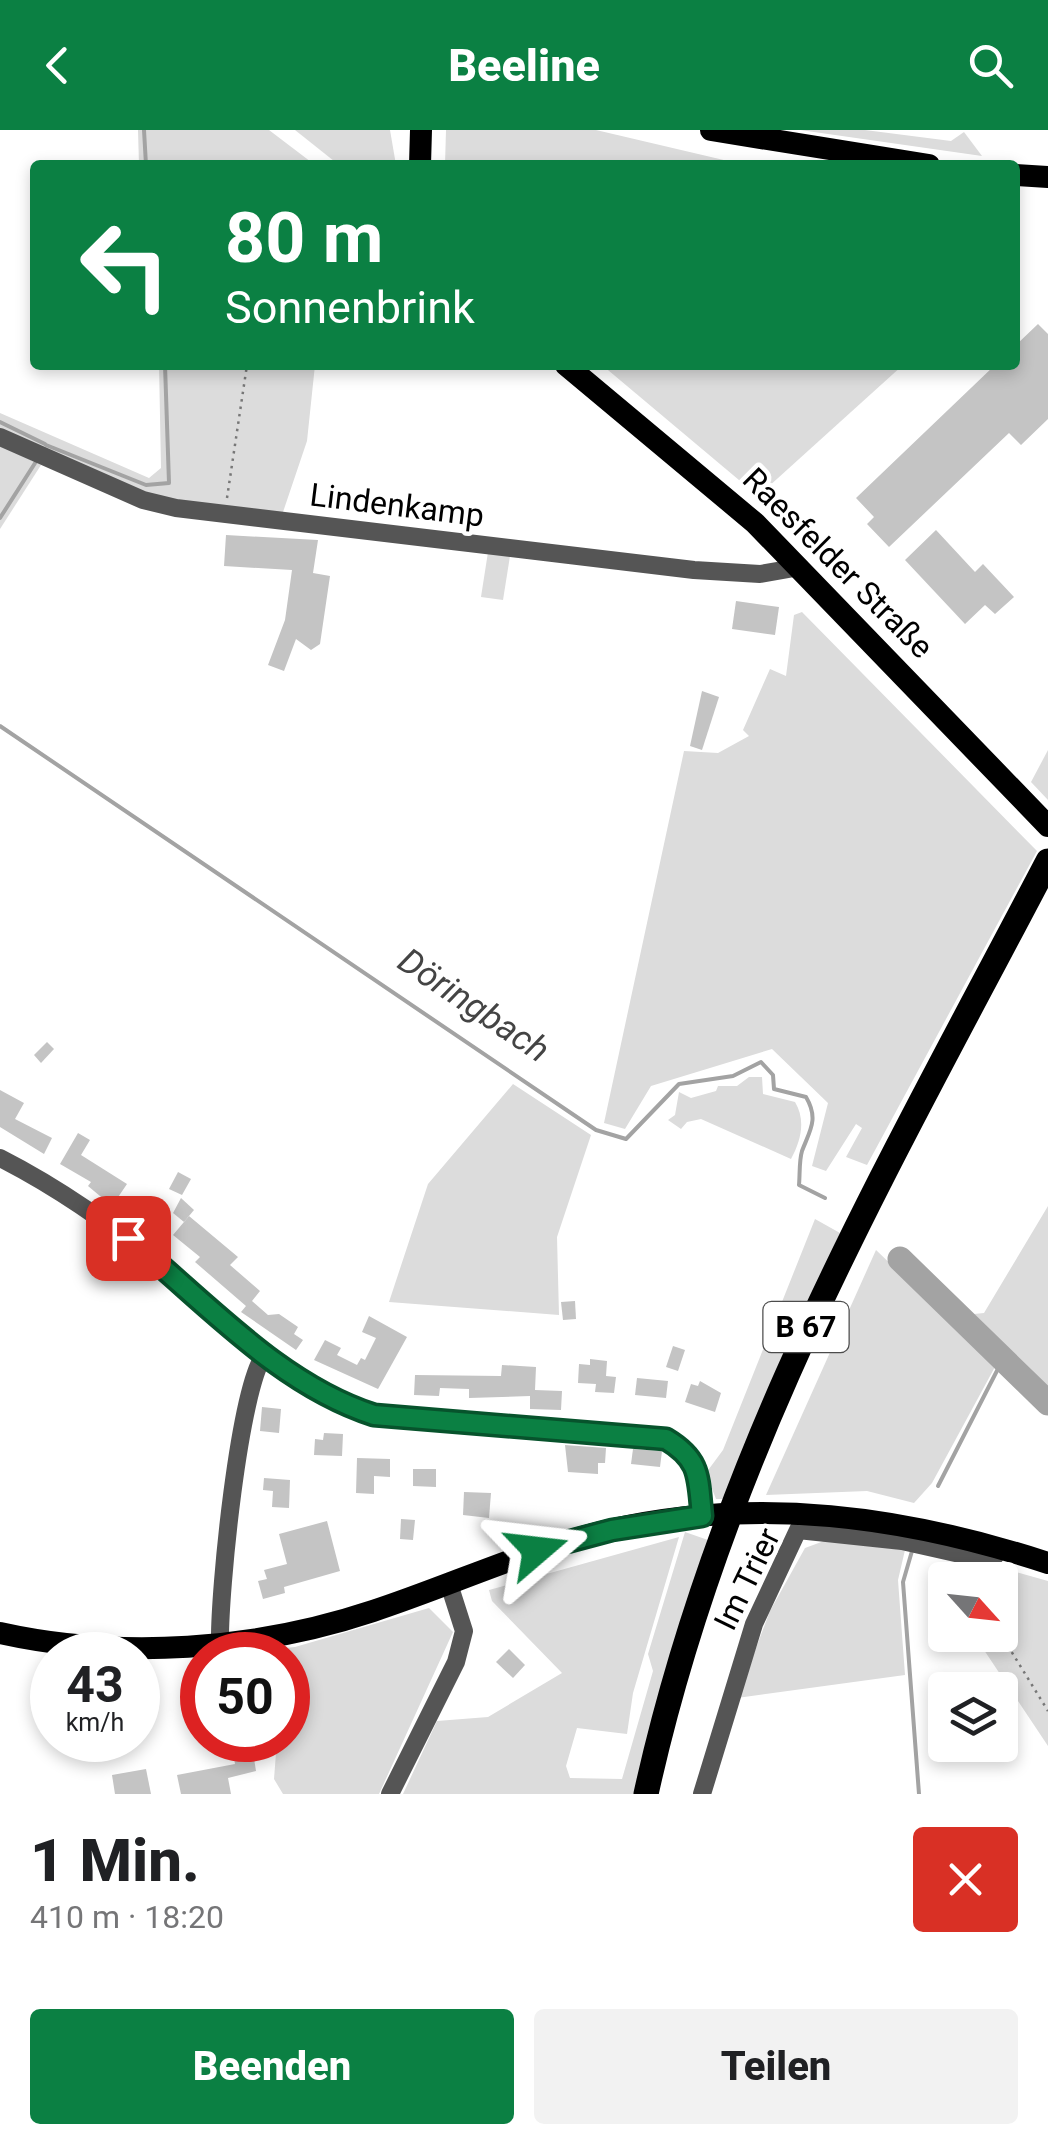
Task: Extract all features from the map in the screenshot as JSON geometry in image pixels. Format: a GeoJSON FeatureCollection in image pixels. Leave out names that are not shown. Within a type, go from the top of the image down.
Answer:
{"type":"FeatureCollection","features":[{"type":"Feature","properties":{"kind":"highway","name":"B 67"},"geometry":{"type":"LineString","coordinates":[[646,1794],[720,1527],[749,1480],[861,1212],[1041,897],[1048,862]]}},
{"type":"Feature","properties":{"kind":"highway","name":"B 67"},"geometry":{"type":"LineString","coordinates":[[663,1794],[720,1527]]}},
{"type":"Feature","properties":{"kind":"main road"},"geometry":{"type":"LineString","coordinates":[[417,130],[419,160]]}},
{"type":"Feature","properties":{"kind":"main road"},"geometry":{"type":"LineString","coordinates":[[711,130],[898,160]]}},
{"type":"Feature","properties":{"kind":"main road"},"geometry":{"type":"LineString","coordinates":[[1020,175],[1048,177]]}},
{"type":"Feature","properties":{"kind":"main road","name":"Raesfelder Straße"},"geometry":{"type":"LineString","coordinates":[[572,370],[705,478],[800,567],[1048,826]]}},
{"type":"Feature","properties":{"kind":"main road"},"geometry":{"type":"LineString","coordinates":[[284,1632],[330,1624],[574,1539],[720,1527],[758,1511],[862,1518],[1001,1548],[1048,1563]]}},
{"type":"Feature","properties":{"kind":"main road"},"geometry":{"type":"LineString","coordinates":[[0,1633],[113,1646],[180,1644]]}},
{"type":"Feature","properties":{"kind":"street","name":"Lindenkamp"},"geometry":{"type":"LineString","coordinates":[[0,437],[142,500],[224,515],[694,570],[760,574],[800,567]]}},
{"type":"Feature","properties":{"kind":"street"},"geometry":{"type":"LineString","coordinates":[[0,1158],[128,1238],[264,1354],[332,1402],[374,1415],[666,1439],[687,1451],[720,1527]]}},
{"type":"Feature","properties":{"kind":"street"},"geometry":{"type":"LineString","coordinates":[[221,1632],[244,1412],[255,1366],[264,1354]]}},
{"type":"Feature","properties":{"kind":"street","name":"Im Trier"},"geometry":{"type":"LineString","coordinates":[[702,1794],[754,1624],[798,1530],[902,1541],[991,1561],[1001,1548]]}},
{"type":"Feature","properties":{"kind":"street"},"geometry":{"type":"LineString","coordinates":[[390,1794],[456,1662],[464,1631],[448,1584]]}},
{"type":"Feature","properties":{"kind":"path"},"geometry":{"type":"LineString","coordinates":[[224,515],[246,370]]}},
{"type":"Feature","properties":{"kind":"path"},"geometry":{"type":"LineString","coordinates":[[1012,1652],[1048,1711]]}},
{"type":"Feature","properties":{"kind":"shaded area"},"geometry":{"type":"Polygon","coordinates":[[[138,130],[269,130],[308,160],[139,160],[138,130]]]}},
{"type":"Feature","properties":{"kind":"shaded area"},"geometry":{"type":"Polygon","coordinates":[[[295,130],[390,130],[395,160],[333,160],[295,130]]]}},
{"type":"Feature","properties":{"kind":"shaded area"},"geometry":{"type":"Polygon","coordinates":[[[446,130],[596,130],[724,160],[445,160],[446,130]]]}},
{"type":"Feature","properties":{"kind":"shaded area"},"geometry":{"type":"Polygon","coordinates":[[[800,130],[865,130],[951,141],[964,132],[982,156],[800,130]]]}},
{"type":"Feature","properties":{"kind":"shaded area"},"geometry":{"type":"Polygon","coordinates":[[[159,370],[314,370],[307,441],[282,515],[179,503],[142,492],[0,431],[0,413],[149,478],[161,468],[159,370]]]}},
{"type":"Feature","properties":{"kind":"shaded area"},"geometry":{"type":"Polygon","coordinates":[[[608,370],[897,370],[758,496],[608,370]]]}},
{"type":"Feature","properties":{"kind":"shaded area"},"geometry":{"type":"Polygon","coordinates":[[[0,445],[41,465],[0,529],[0,445]]]}},
{"type":"Feature","properties":{"kind":"shaded area"},"geometry":{"type":"Polygon","coordinates":[[[488,552],[510,556],[503,600],[481,597],[488,552]]]}},
{"type":"Feature","properties":{"kind":"shaded area"},"geometry":{"type":"Polygon","coordinates":[[[802,612],[1037,851],[867,1165],[846,1157],[862,1128],[856,1124],[826,1171],[812,1166],[828,1103],[772,1049],[651,1086],[625,1129],[604,1123],[684,751],[718,753],[749,736],[743,730],[770,669],[786,676],[794,615],[802,612]]]}},
{"type":"Feature","properties":{"kind":"shaded area"},"geometry":{"type":"Polygon","coordinates":[[[1048,750],[1048,800],[1031,782],[1048,750]]]}},
{"type":"Feature","properties":{"kind":"shaded area"},"geometry":{"type":"Polygon","coordinates":[[[749,1077],[762,1077],[763,1094],[795,1102],[801,1130],[791,1159],[701,1119],[687,1122],[681,1129],[668,1120],[675,1115],[679,1092],[691,1098],[716,1091],[718,1086],[737,1086],[749,1077]]]}},
{"type":"Feature","properties":{"kind":"shaded area"},"geometry":{"type":"Polygon","coordinates":[[[513,1084],[591,1135],[557,1237],[559,1315],[389,1302],[428,1184],[513,1084]]]}},
{"type":"Feature","properties":{"kind":"shaded area"},"geometry":{"type":"Polygon","coordinates":[[[1048,1206],[1048,1391],[974,1314],[984,1313],[1048,1206]]]}},
{"type":"Feature","properties":{"kind":"shaded area"},"geometry":{"type":"Polygon","coordinates":[[[815,1219],[840,1233],[762,1403],[724,1499],[716,1499],[706,1473],[723,1450],[815,1219]]]}},
{"type":"Feature","properties":{"kind":"shaded area"},"geometry":{"type":"Polygon","coordinates":[[[876,1250],[996,1365],[932,1483],[914,1503],[867,1491],[766,1495],[876,1250]]]}},
{"type":"Feature","properties":{"kind":"shaded area"},"geometry":{"type":"Polygon","coordinates":[[[685,1532],[708,1540],[634,1794],[403,1794],[437,1721],[488,1717],[562,1673],[492,1601],[489,1590],[679,1537],[633,1693],[627,1734],[577,1728],[566,1766],[570,1778],[622,1779],[653,1671],[648,1654],[685,1532]]]}},
{"type":"Feature","properties":{"kind":"shaded area"},"geometry":{"type":"Polygon","coordinates":[[[824,1541],[905,1550],[898,1580],[905,1675],[737,1698],[770,1611],[805,1548],[824,1541]]]}},
{"type":"Feature","properties":{"kind":"shaded area"},"geometry":{"type":"Polygon","coordinates":[[[1018,1573],[1048,1581],[1048,1746],[1018,1701],[1018,1672],[999,1672],[985,1652],[1018,1652],[1018,1573]]]}},
{"type":"Feature","properties":{"kind":"shaded area"},"geometry":{"type":"Polygon","coordinates":[[[429,1608],[453,1632],[379,1794],[283,1794],[274,1779],[275,1762],[310,1762],[310,1643],[429,1608]]]}},
{"type":"Feature","properties":{"kind":"building"},"geometry":{"type":"Polygon","coordinates":[[[1038,324],[1048,334],[1048,419],[1021,445],[1009,433],[889,547],[867,524],[874,517],[856,498],[990,370],[1020,370],[1020,341],[1038,324]]]}},
{"type":"Feature","properties":{"kind":"building"},"geometry":{"type":"Polygon","coordinates":[[[936,530],[975,572],[983,564],[1014,597],[995,614],[985,605],[965,624],[905,560],[936,530]]]}},
{"type":"Feature","properties":{"kind":"building"},"geometry":{"type":"Polygon","coordinates":[[[226,535],[318,540],[313,573],[330,576],[320,644],[311,650],[296,639],[284,671],[268,665],[285,620],[292,570],[224,566],[226,535]]]}},
{"type":"Feature","properties":{"kind":"building"},"geometry":{"type":"Polygon","coordinates":[[[736,601],[779,607],[775,635],[732,629],[736,601]]]}},
{"type":"Feature","properties":{"kind":"building"},"geometry":{"type":"Polygon","coordinates":[[[702,691],[719,697],[702,750],[690,746],[702,691]]]}},
{"type":"Feature","properties":{"kind":"building"},"geometry":{"type":"Polygon","coordinates":[[[47,1042],[54,1049],[41,1063],[34,1055],[47,1042]]]}},
{"type":"Feature","properties":{"kind":"building"},"geometry":{"type":"Polygon","coordinates":[[[0,1090],[24,1103],[15,1119],[52,1138],[44,1154],[0,1127],[0,1090]]]}},
{"type":"Feature","properties":{"kind":"building"},"geometry":{"type":"Polygon","coordinates":[[[78,1133],[90,1140],[81,1155],[127,1184],[112,1206],[88,1186],[91,1182],[60,1164],[78,1133]]]}},
{"type":"Feature","properties":{"kind":"building"},"geometry":{"type":"Polygon","coordinates":[[[178,1172],[191,1179],[182,1195],[169,1189],[178,1172]]]}},
{"type":"Feature","properties":{"kind":"building"},"geometry":{"type":"Polygon","coordinates":[[[145,1197],[164,1210],[155,1224],[135,1211],[145,1197]]]}},
{"type":"Feature","properties":{"kind":"building"},"geometry":{"type":"Polygon","coordinates":[[[181,1198],[194,1210],[184,1222],[173,1213],[181,1198]]]}},
{"type":"Feature","properties":{"kind":"building"},"geometry":{"type":"Polygon","coordinates":[[[189,1216],[238,1257],[230,1265],[260,1291],[252,1301],[268,1315],[279,1314],[298,1327],[294,1334],[303,1340],[296,1350],[241,1312],[246,1306],[195,1262],[200,1257],[173,1235],[189,1216]]]}},
{"type":"Feature","properties":{"kind":"building"},"geometry":{"type":"Polygon","coordinates":[[[575,1301],[576,1319],[563,1320],[561,1302],[575,1301]]]}},
{"type":"Feature","properties":{"kind":"building"},"geometry":{"type":"Polygon","coordinates":[[[369,1316],[407,1337],[378,1389],[314,1360],[325,1340],[341,1348],[337,1355],[357,1365],[361,1358],[365,1360],[376,1338],[362,1332],[369,1316]]]}},
{"type":"Feature","properties":{"kind":"building"},"geometry":{"type":"Polygon","coordinates":[[[673,1346],[685,1350],[678,1371],[666,1367],[673,1346]]]}},
{"type":"Feature","properties":{"kind":"building"},"geometry":{"type":"Polygon","coordinates":[[[590,1359],[607,1361],[606,1376],[616,1377],[614,1393],[595,1392],[596,1384],[578,1383],[579,1364],[590,1365],[590,1359]]]}},
{"type":"Feature","properties":{"kind":"building"},"geometry":{"type":"Polygon","coordinates":[[[502,1365],[536,1367],[535,1390],[562,1391],[561,1410],[530,1409],[530,1396],[469,1398],[469,1389],[440,1388],[439,1396],[414,1395],[415,1375],[501,1376],[502,1365]]]}},
{"type":"Feature","properties":{"kind":"building"},"geometry":{"type":"Polygon","coordinates":[[[637,1378],[668,1381],[666,1398],[635,1395],[637,1378]]]}},
{"type":"Feature","properties":{"kind":"building"},"geometry":{"type":"Polygon","coordinates":[[[700,1381],[721,1393],[715,1412],[685,1402],[691,1384],[698,1386],[700,1381]]]}},
{"type":"Feature","properties":{"kind":"building"},"geometry":{"type":"Polygon","coordinates":[[[262,1407],[281,1409],[279,1433],[260,1431],[262,1407]]]}},
{"type":"Feature","properties":{"kind":"building"},"geometry":{"type":"Polygon","coordinates":[[[324,1433],[343,1434],[342,1456],[314,1455],[315,1439],[323,1440],[324,1433]]]}},
{"type":"Feature","properties":{"kind":"building"},"geometry":{"type":"Polygon","coordinates":[[[565,1445],[606,1448],[605,1463],[598,1463],[598,1474],[568,1472],[565,1445]]]}},
{"type":"Feature","properties":{"kind":"building"},"geometry":{"type":"Polygon","coordinates":[[[633,1449],[662,1451],[660,1467],[631,1464],[633,1449]]]}},
{"type":"Feature","properties":{"kind":"building"},"geometry":{"type":"Polygon","coordinates":[[[357,1458],[390,1459],[390,1477],[374,1476],[374,1494],[356,1493],[357,1458]]]}},
{"type":"Feature","properties":{"kind":"building"},"geometry":{"type":"Polygon","coordinates":[[[413,1469],[436,1469],[436,1487],[413,1486],[413,1469]]]}},
{"type":"Feature","properties":{"kind":"building"},"geometry":{"type":"Polygon","coordinates":[[[264,1478],[290,1480],[289,1508],[272,1507],[273,1491],[263,1490],[264,1478]]]}},
{"type":"Feature","properties":{"kind":"building"},"geometry":{"type":"Polygon","coordinates":[[[464,1492],[491,1493],[489,1518],[463,1515],[464,1492]]]}},
{"type":"Feature","properties":{"kind":"building"},"geometry":{"type":"Polygon","coordinates":[[[401,1519],[415,1520],[413,1540],[400,1539],[401,1519]]]}},
{"type":"Feature","properties":{"kind":"building"},"geometry":{"type":"Polygon","coordinates":[[[327,1521],[340,1571],[284,1587],[285,1593],[263,1599],[258,1581],[267,1579],[264,1570],[287,1564],[279,1534],[327,1521]]]}},
{"type":"Feature","properties":{"kind":"building"},"geometry":{"type":"Polygon","coordinates":[[[509,1649],[525,1665],[513,1678],[496,1662],[509,1649]]]}},
{"type":"Feature","properties":{"kind":"building"},"geometry":{"type":"Polygon","coordinates":[[[255,1762],[256,1771],[228,1778],[231,1794],[181,1794],[177,1775],[255,1762]]]}},
{"type":"Feature","properties":{"kind":"building"},"geometry":{"type":"Polygon","coordinates":[[[146,1769],[151,1794],[115,1794],[112,1775],[146,1769]]]}},
{"type":"Feature","properties":{"kind":"waterway"},"geometry":{"type":"LineString","coordinates":[[144,130],[146,160]]}},
{"type":"Feature","properties":{"kind":"waterway"},"geometry":{"type":"LineString","coordinates":[[46,445],[146,485],[169,483],[165,370]]}},
{"type":"Feature","properties":{"kind":"waterway"},"geometry":{"type":"LineString","coordinates":[[0,422],[45,444]]}},
{"type":"Feature","properties":{"kind":"waterway"},"geometry":{"type":"LineString","coordinates":[[0,518],[37,460]]}},
{"type":"Feature","properties":{"kind":"waterway","name":"Döringbach"},"geometry":{"type":"LineString","coordinates":[[0,726],[596,1130],[626,1139],[679,1084],[733,1076],[761,1062],[773,1075],[774,1089],[806,1097],[810,1105],[812,1124],[801,1155],[799,1185],[825,1198]]}},
{"type":"Feature","properties":{"kind":"waterway","name":"Döringbach"},"geometry":{"type":"LineString","coordinates":[[900,1259],[1048,1403]]}},
{"type":"Feature","properties":{"kind":"waterway"},"geometry":{"type":"LineString","coordinates":[[938,1486],[1003,1359]]}},
{"type":"Feature","properties":{"kind":"waterway"},"geometry":{"type":"LineString","coordinates":[[912,1551],[903,1582],[919,1794]]}},
{"type":"Feature","properties":{"kind":"route"},"geometry":{"type":"LineString","coordinates":[[128,1238],[264,1354],[332,1402],[374,1415],[477,1420],[666,1439],[687,1451],[699,1483],[702,1516],[612,1530],[537,1550]]}}]}
